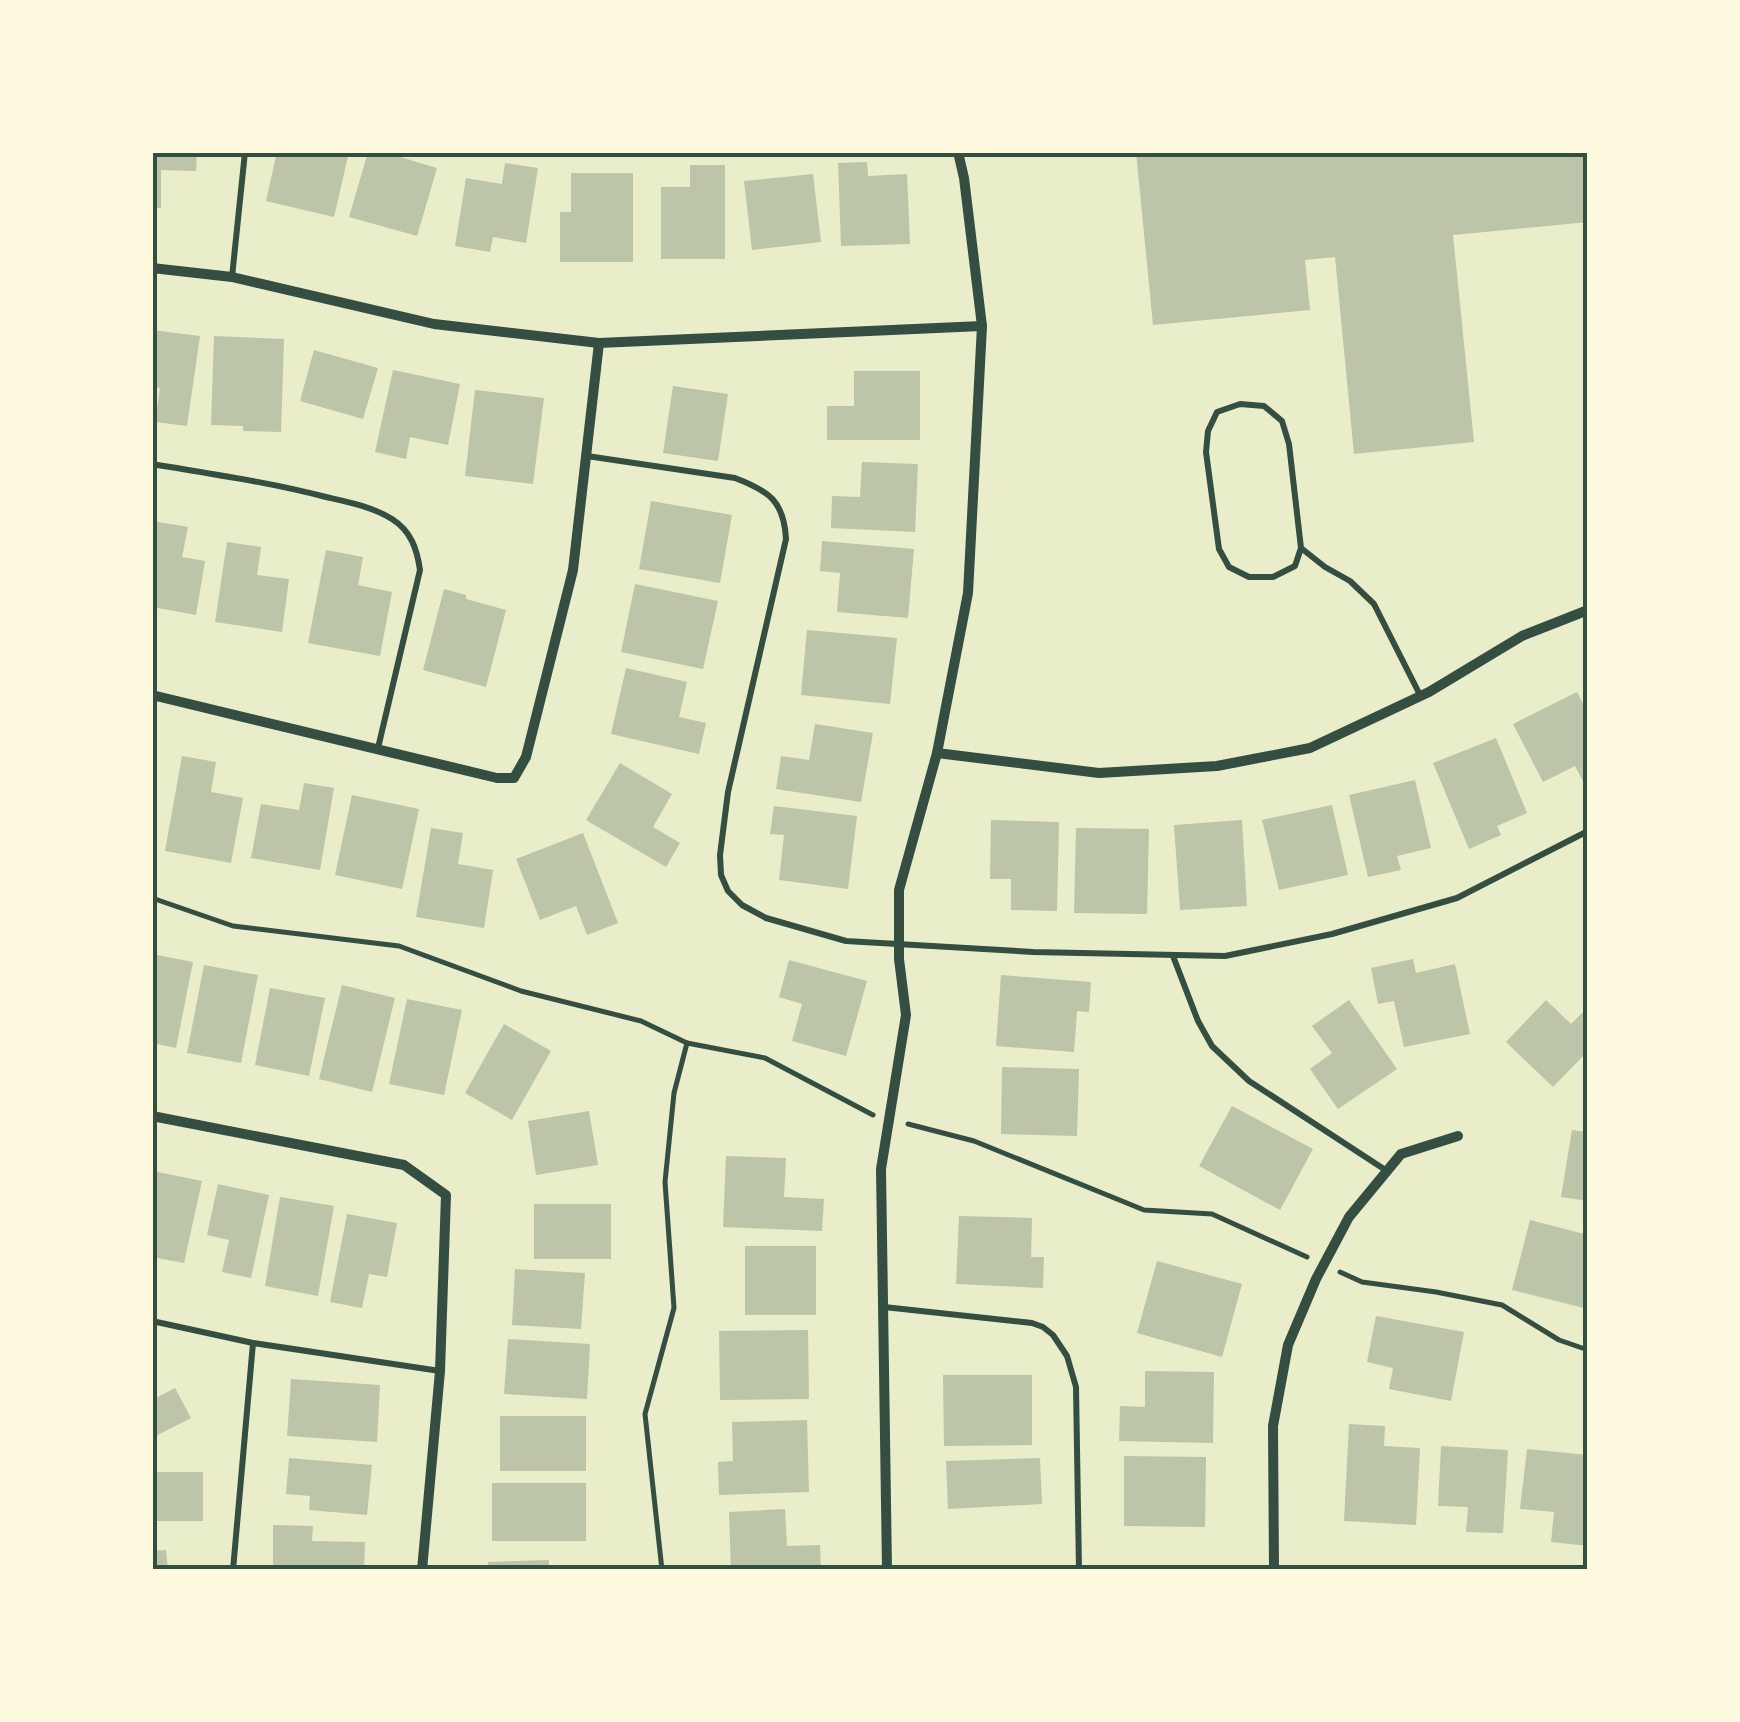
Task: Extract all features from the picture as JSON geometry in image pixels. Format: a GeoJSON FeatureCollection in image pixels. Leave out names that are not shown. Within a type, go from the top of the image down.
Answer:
{"type":"FeatureCollection","features":[{"type":"Feature","properties":{"kind":"street"},"geometry":{"type":"LineString","coordinates":[[886,1570],[880,1169],[906,1015],[899,945],[899,890],[936,753],[968,593],[982,326],[958,152]]}},
{"type":"Feature","properties":{"kind":"street"},"geometry":{"type":"LineString","coordinates":[[152,268],[232,277],[434,324],[599,343],[982,326]]}},
{"type":"Feature","properties":{"kind":"street"},"geometry":{"type":"LineString","coordinates":[[152,695],[497,778],[514,778],[526,757],[573,570],[599,343]]}},
{"type":"Feature","properties":{"kind":"street"},"geometry":{"type":"LineString","coordinates":[[936,753],[1099,773],[1217,766],[1310,748],[1420,696],[1522,636],[1588,610]]}},
{"type":"Feature","properties":{"kind":"street"},"geometry":{"type":"LineString","coordinates":[[152,1116],[404,1165],[446,1195],[440,1371],[422,1570]]}},
{"type":"Feature","properties":{"kind":"street"},"geometry":{"type":"LineString","coordinates":[[1274,1570],[1273,1426],[1288,1344],[1348,1216],[1401,1154],[1458,1136]]}},
{"type":"Feature","properties":{"kind":"lane"},"geometry":{"type":"LineString","coordinates":[[232,277],[245,152]]}},
{"type":"Feature","properties":{"kind":"lane"},"geometry":{"type":"LineString","coordinates":[[1301,548],[1295,566],[1274,576],[1248,577],[1229,567],[1219,550],[1206,452],[1208,430],[1217,412],[1240,404],[1264,406],[1282,421],[1289,444],[1301,548],[1350,581],[1374,604],[1420,696]]}},
{"type":"Feature","properties":{"kind":"lane"},"geometry":{"type":"LineString","coordinates":[[586,456],[736,478],[771,496],[782,513],[786,539],[728,792],[720,855],[721,875],[728,892],[766,918],[846,941],[1225,956],[1332,934],[1457,898],[1588,831]]}},
{"type":"Feature","properties":{"kind":"lane"},"geometry":{"type":"LineString","coordinates":[[152,464],[282,486],[362,506],[392,519],[409,534],[417,549],[420,570],[378,750]]}},
{"type":"Feature","properties":{"kind":"lane"},"geometry":{"type":"LineString","coordinates":[[1173,955],[1198,1021],[1212,1046],[1248,1081],[1387,1171]]}},
{"type":"Feature","properties":{"kind":"lane"},"geometry":{"type":"LineString","coordinates":[[882,1307],[1032,1323],[1053,1335],[1068,1356],[1076,1386],[1079,1570]]}},
{"type":"Feature","properties":{"kind":"lane"},"geometry":{"type":"LineString","coordinates":[[152,1321],[253,1343],[440,1371]]}},
{"type":"Feature","properties":{"kind":"lane"},"geometry":{"type":"LineString","coordinates":[[233,1570],[253,1343]]}},
{"type":"Feature","properties":{"kind":"path"},"geometry":{"type":"LineString","coordinates":[[152,898],[233,926],[399,946],[521,991],[641,1022],[687,1043],[765,1058],[870,1115],[974,1141],[1144,1210],[1212,1214],[1362,1282],[1502,1306],[1559,1340],[1588,1350]]}},
{"type":"Feature","properties":{"kind":"path"},"geometry":{"type":"LineString","coordinates":[[662,1570],[645,1414],[674,1308],[665,1182],[674,1093],[687,1043]]}},
{"type":"Feature","properties":{"kind":"building"},"geometry":{"type":"Polygon","coordinates":[[[152,152],[197,152],[196,171],[161,170],[161,208],[152,208],[152,152]]]}},
{"type":"Feature","properties":{"kind":"building"},"geometry":{"type":"Polygon","coordinates":[[[277,152],[349,152],[334,217],[266,201],[277,152]]]}},
{"type":"Feature","properties":{"kind":"building"},"geometry":{"type":"Polygon","coordinates":[[[368,152],[402,152],[400,157],[437,168],[417,236],[349,217],[368,152]]]}},
{"type":"Feature","properties":{"kind":"building"},"geometry":{"type":"Polygon","coordinates":[[[1136,152],[1588,152],[1588,222],[1453,235],[1474,442],[1354,454],[1335,257],[1305,260],[1310,310],[1153,325],[1136,152]]]}},
{"type":"Feature","properties":{"kind":"building"},"geometry":{"type":"Polygon","coordinates":[[[867,162],[868,176],[907,174],[910,244],[841,246],[838,163],[867,162]]]}},
{"type":"Feature","properties":{"kind":"building"},"geometry":{"type":"Polygon","coordinates":[[[505,163],[538,168],[526,243],[493,237],[490,252],[455,246],[466,178],[502,184],[505,163]]]}},
{"type":"Feature","properties":{"kind":"building"},"geometry":{"type":"Polygon","coordinates":[[[690,165],[725,165],[725,259],[661,259],[661,187],[690,187],[690,165]]]}},
{"type":"Feature","properties":{"kind":"building"},"geometry":{"type":"Polygon","coordinates":[[[571,173],[633,173],[633,262],[560,262],[560,212],[571,212],[571,173]]]}},
{"type":"Feature","properties":{"kind":"building"},"geometry":{"type":"Polygon","coordinates":[[[813,174],[821,242],[752,250],[744,181],[813,174]]]}},
{"type":"Feature","properties":{"kind":"building"},"geometry":{"type":"Polygon","coordinates":[[[152,330],[200,336],[187,426],[155,422],[160,388],[152,387],[152,330]]]}},
{"type":"Feature","properties":{"kind":"building"},"geometry":{"type":"Polygon","coordinates":[[[214,336],[284,339],[281,432],[211,425],[214,336]]]}},
{"type":"Feature","properties":{"kind":"building"},"geometry":{"type":"Polygon","coordinates":[[[314,350],[378,368],[363,419],[300,401],[314,350]]]}},
{"type":"Feature","properties":{"kind":"building"},"geometry":{"type":"Polygon","coordinates":[[[393,370],[460,384],[448,445],[410,437],[406,459],[375,452],[393,370]]]}},
{"type":"Feature","properties":{"kind":"building"},"geometry":{"type":"Polygon","coordinates":[[[854,371],[920,371],[920,440],[827,440],[827,406],[854,406],[854,371]]]}},
{"type":"Feature","properties":{"kind":"building"},"geometry":{"type":"Polygon","coordinates":[[[673,386],[728,394],[718,461],[663,453],[673,386]]]}},
{"type":"Feature","properties":{"kind":"building"},"geometry":{"type":"Polygon","coordinates":[[[475,390],[544,398],[533,484],[465,476],[475,390]]]}},
{"type":"Feature","properties":{"kind":"building"},"geometry":{"type":"Polygon","coordinates":[[[862,462],[918,464],[915,532],[831,528],[832,496],[860,497],[862,462]]]}},
{"type":"Feature","properties":{"kind":"building"},"geometry":{"type":"Polygon","coordinates":[[[651,501],[732,515],[720,583],[639,569],[651,501]]]}},
{"type":"Feature","properties":{"kind":"building"},"geometry":{"type":"Polygon","coordinates":[[[152,521],[188,527],[182,557],[205,561],[196,615],[152,607],[152,521]]]}},
{"type":"Feature","properties":{"kind":"building"},"geometry":{"type":"Polygon","coordinates":[[[822,541],[914,549],[908,618],[837,612],[840,573],[820,571],[822,541]]]}},
{"type":"Feature","properties":{"kind":"building"},"geometry":{"type":"Polygon","coordinates":[[[227,542],[261,547],[257,575],[289,579],[282,632],[215,622],[227,542]]]}},
{"type":"Feature","properties":{"kind":"building"},"geometry":{"type":"Polygon","coordinates":[[[326,550],[363,557],[358,585],[392,592],[380,656],[308,643],[326,550]]]}},
{"type":"Feature","properties":{"kind":"building"},"geometry":{"type":"Polygon","coordinates":[[[635,584],[718,601],[703,669],[621,652],[635,584]]]}},
{"type":"Feature","properties":{"kind":"building"},"geometry":{"type":"Polygon","coordinates":[[[444,589],[506,610],[486,687],[423,670],[444,589]]]}},
{"type":"Feature","properties":{"kind":"building"},"geometry":{"type":"Polygon","coordinates":[[[807,630],[897,638],[890,704],[801,695],[807,630]]]}},
{"type":"Feature","properties":{"kind":"building"},"geometry":{"type":"Polygon","coordinates":[[[626,668],[687,682],[679,717],[706,723],[699,754],[611,734],[626,668]]]}},
{"type":"Feature","properties":{"kind":"building"},"geometry":{"type":"Polygon","coordinates":[[[1577,692],[1588,713],[1588,791],[1575,766],[1543,782],[1513,724],[1577,692]]]}},
{"type":"Feature","properties":{"kind":"building"},"geometry":{"type":"Polygon","coordinates":[[[815,724],[873,733],[861,802],[776,789],[781,756],[809,760],[815,724]]]}},
{"type":"Feature","properties":{"kind":"building"},"geometry":{"type":"Polygon","coordinates":[[[1496,738],[1527,813],[1497,826],[1501,835],[1469,849],[1433,763],[1496,738]]]}},
{"type":"Feature","properties":{"kind":"building"},"geometry":{"type":"Polygon","coordinates":[[[182,756],[216,762],[211,792],[243,798],[231,863],[165,851],[182,756]]]}},
{"type":"Feature","properties":{"kind":"building"},"geometry":{"type":"Polygon","coordinates":[[[620,763],[672,794],[653,827],[680,843],[666,867],[586,820],[620,763]]]}},
{"type":"Feature","properties":{"kind":"building"},"geometry":{"type":"Polygon","coordinates":[[[1415,780],[1431,848],[1397,856],[1401,870],[1368,877],[1349,795],[1415,780]]]}},
{"type":"Feature","properties":{"kind":"building"},"geometry":{"type":"Polygon","coordinates":[[[304,783],[334,788],[320,870],[251,858],[261,804],[299,810],[304,783]]]}},
{"type":"Feature","properties":{"kind":"building"},"geometry":{"type":"Polygon","coordinates":[[[352,795],[419,809],[402,889],[335,875],[352,795]]]}},
{"type":"Feature","properties":{"kind":"building"},"geometry":{"type":"Polygon","coordinates":[[[1332,805],[1348,875],[1279,890],[1262,820],[1332,805]]]}},
{"type":"Feature","properties":{"kind":"building"},"geometry":{"type":"Polygon","coordinates":[[[774,806],[857,816],[848,889],[779,880],[784,835],[770,834],[774,806]]]}},
{"type":"Feature","properties":{"kind":"building"},"geometry":{"type":"Polygon","coordinates":[[[991,820],[1059,822],[1057,911],[1011,910],[1011,879],[990,879],[991,820]]]}},
{"type":"Feature","properties":{"kind":"building"},"geometry":{"type":"Polygon","coordinates":[[[1242,820],[1247,906],[1180,910],[1174,825],[1242,820]]]}},
{"type":"Feature","properties":{"kind":"building"},"geometry":{"type":"Polygon","coordinates":[[[431,828],[463,833],[458,864],[493,870],[484,928],[416,917],[431,828]]]}},
{"type":"Feature","properties":{"kind":"building"},"geometry":{"type":"Polygon","coordinates":[[[1076,828],[1149,829],[1147,914],[1074,913],[1076,828]]]}},
{"type":"Feature","properties":{"kind":"building"},"geometry":{"type":"Polygon","coordinates":[[[583,833],[618,923],[587,935],[576,906],[540,920],[516,859],[583,833]]]}},
{"type":"Feature","properties":{"kind":"building"},"geometry":{"type":"Polygon","coordinates":[[[152,954],[193,962],[176,1048],[152,1043],[152,954]]]}},
{"type":"Feature","properties":{"kind":"building"},"geometry":{"type":"Polygon","coordinates":[[[1413,959],[1416,973],[1455,964],[1470,1034],[1404,1047],[1394,1001],[1378,1004],[1371,968],[1413,959]]]}},
{"type":"Feature","properties":{"kind":"building"},"geometry":{"type":"Polygon","coordinates":[[[789,960],[867,981],[846,1056],[792,1041],[802,1004],[779,997],[789,960]]]}},
{"type":"Feature","properties":{"kind":"building"},"geometry":{"type":"Polygon","coordinates":[[[204,965],[258,975],[241,1063],[187,1053],[204,965]]]}},
{"type":"Feature","properties":{"kind":"building"},"geometry":{"type":"Polygon","coordinates":[[[1001,975],[1091,982],[1089,1012],[1077,1011],[1074,1052],[996,1046],[1001,975]]]}},
{"type":"Feature","properties":{"kind":"building"},"geometry":{"type":"Polygon","coordinates":[[[342,985],[395,998],[372,1092],[319,1079],[342,985]]]}},
{"type":"Feature","properties":{"kind":"building"},"geometry":{"type":"Polygon","coordinates":[[[270,988],[325,998],[309,1076],[255,1065],[270,988]]]}},
{"type":"Feature","properties":{"kind":"building"},"geometry":{"type":"Polygon","coordinates":[[[407,999],[462,1010],[444,1095],[389,1084],[407,999]]]}},
{"type":"Feature","properties":{"kind":"building"},"geometry":{"type":"Polygon","coordinates":[[[1349,1000],[1397,1069],[1338,1109],[1310,1069],[1332,1053],[1312,1026],[1349,1000]]]}},
{"type":"Feature","properties":{"kind":"building"},"geometry":{"type":"Polygon","coordinates":[[[1546,1000],[1571,1024],[1588,1007],[1588,1051],[1553,1087],[1506,1042],[1546,1000]]]}},
{"type":"Feature","properties":{"kind":"building"},"geometry":{"type":"Polygon","coordinates":[[[504,1024],[551,1051],[512,1120],[465,1093],[504,1024]]]}},
{"type":"Feature","properties":{"kind":"building"},"geometry":{"type":"Polygon","coordinates":[[[1002,1067],[1079,1069],[1077,1136],[1001,1134],[1002,1067]]]}},
{"type":"Feature","properties":{"kind":"building"},"geometry":{"type":"Polygon","coordinates":[[[1232,1106],[1313,1149],[1280,1210],[1199,1166],[1232,1106]]]}},
{"type":"Feature","properties":{"kind":"building"},"geometry":{"type":"Polygon","coordinates":[[[589,1111],[598,1165],[536,1175],[528,1121],[589,1111]]]}},
{"type":"Feature","properties":{"kind":"building"},"geometry":{"type":"Polygon","coordinates":[[[1572,1130],[1588,1132],[1588,1201],[1561,1197],[1572,1130]]]}},
{"type":"Feature","properties":{"kind":"building"},"geometry":{"type":"Polygon","coordinates":[[[726,1156],[786,1158],[784,1197],[824,1199],[822,1231],[723,1227],[726,1156]]]}},
{"type":"Feature","properties":{"kind":"building"},"geometry":{"type":"Polygon","coordinates":[[[153,1171],[202,1181],[184,1263],[152,1257],[153,1171]]]}},
{"type":"Feature","properties":{"kind":"building"},"geometry":{"type":"Polygon","coordinates":[[[218,1184],[269,1195],[251,1278],[222,1272],[229,1240],[207,1235],[218,1184]]]}},
{"type":"Feature","properties":{"kind":"building"},"geometry":{"type":"Polygon","coordinates":[[[280,1197],[334,1206],[318,1296],[265,1286],[280,1197]]]}},
{"type":"Feature","properties":{"kind":"building"},"geometry":{"type":"Polygon","coordinates":[[[534,1204],[611,1204],[611,1259],[534,1259],[534,1204]]]}},
{"type":"Feature","properties":{"kind":"building"},"geometry":{"type":"Polygon","coordinates":[[[347,1214],[397,1223],[387,1277],[369,1274],[362,1308],[330,1302],[347,1214]]]}},
{"type":"Feature","properties":{"kind":"building"},"geometry":{"type":"Polygon","coordinates":[[[959,1216],[1032,1218],[1031,1257],[1044,1257],[1043,1288],[956,1284],[959,1216]]]}},
{"type":"Feature","properties":{"kind":"building"},"geometry":{"type":"Polygon","coordinates":[[[1530,1220],[1588,1235],[1588,1309],[1512,1290],[1530,1220]]]}},
{"type":"Feature","properties":{"kind":"building"},"geometry":{"type":"Polygon","coordinates":[[[745,1246],[816,1246],[816,1315],[745,1315],[745,1246]]]}},
{"type":"Feature","properties":{"kind":"building"},"geometry":{"type":"Polygon","coordinates":[[[1157,1261],[1242,1284],[1222,1357],[1137,1333],[1157,1261]]]}},
{"type":"Feature","properties":{"kind":"building"},"geometry":{"type":"Polygon","coordinates":[[[515,1269],[585,1273],[581,1329],[512,1325],[515,1269]]]}},
{"type":"Feature","properties":{"kind":"building"},"geometry":{"type":"Polygon","coordinates":[[[1376,1316],[1464,1332],[1451,1401],[1389,1389],[1393,1368],[1367,1362],[1376,1316]]]}},
{"type":"Feature","properties":{"kind":"building"},"geometry":{"type":"Polygon","coordinates":[[[808,1330],[809,1399],[720,1400],[719,1331],[808,1330]]]}},
{"type":"Feature","properties":{"kind":"building"},"geometry":{"type":"Polygon","coordinates":[[[508,1339],[590,1344],[587,1399],[504,1394],[508,1339]]]}},
{"type":"Feature","properties":{"kind":"building"},"geometry":{"type":"Polygon","coordinates":[[[1145,1371],[1214,1372],[1213,1443],[1119,1441],[1120,1406],[1145,1407],[1145,1371]]]}},
{"type":"Feature","properties":{"kind":"building"},"geometry":{"type":"Polygon","coordinates":[[[943,1375],[1032,1375],[1032,1445],[944,1446],[943,1375]]]}},
{"type":"Feature","properties":{"kind":"building"},"geometry":{"type":"Polygon","coordinates":[[[291,1379],[380,1385],[377,1442],[287,1436],[291,1379]]]}},
{"type":"Feature","properties":{"kind":"building"},"geometry":{"type":"Polygon","coordinates":[[[175,1388],[191,1418],[152,1438],[152,1391],[156,1398],[175,1388]]]}},
{"type":"Feature","properties":{"kind":"building"},"geometry":{"type":"Polygon","coordinates":[[[500,1416],[586,1416],[586,1471],[500,1471],[500,1416]]]}},
{"type":"Feature","properties":{"kind":"building"},"geometry":{"type":"Polygon","coordinates":[[[807,1420],[809,1492],[719,1495],[718,1462],[733,1461],[732,1422],[807,1420]]]}},
{"type":"Feature","properties":{"kind":"building"},"geometry":{"type":"Polygon","coordinates":[[[1349,1424],[1385,1426],[1384,1446],[1420,1448],[1416,1525],[1344,1521],[1349,1424]]]}},
{"type":"Feature","properties":{"kind":"building"},"geometry":{"type":"Polygon","coordinates":[[[1441,1446],[1508,1450],[1503,1533],[1466,1532],[1468,1507],[1438,1506],[1441,1446]]]}},
{"type":"Feature","properties":{"kind":"building"},"geometry":{"type":"Polygon","coordinates":[[[1527,1449],[1588,1455],[1588,1546],[1551,1542],[1554,1512],[1520,1509],[1527,1449]]]}},
{"type":"Feature","properties":{"kind":"building"},"geometry":{"type":"Polygon","coordinates":[[[1124,1456],[1206,1457],[1205,1527],[1124,1526],[1124,1456]]]}},
{"type":"Feature","properties":{"kind":"building"},"geometry":{"type":"Polygon","coordinates":[[[289,1458],[372,1465],[367,1515],[309,1510],[310,1496],[286,1494],[289,1458]]]}},
{"type":"Feature","properties":{"kind":"building"},"geometry":{"type":"Polygon","coordinates":[[[1040,1458],[1042,1504],[948,1509],[946,1461],[1040,1458]]]}},
{"type":"Feature","properties":{"kind":"building"},"geometry":{"type":"Polygon","coordinates":[[[152,1472],[203,1472],[203,1521],[152,1521],[152,1472]]]}},
{"type":"Feature","properties":{"kind":"building"},"geometry":{"type":"Polygon","coordinates":[[[492,1483],[586,1483],[586,1541],[492,1541],[492,1483]]]}},
{"type":"Feature","properties":{"kind":"building"},"geometry":{"type":"Polygon","coordinates":[[[785,1509],[787,1546],[820,1545],[821,1570],[731,1570],[729,1512],[785,1509]]]}},
{"type":"Feature","properties":{"kind":"building"},"geometry":{"type":"Polygon","coordinates":[[[273,1525],[313,1526],[312,1541],[365,1542],[364,1570],[273,1567],[273,1525]]]}},
{"type":"Feature","properties":{"kind":"building"},"geometry":{"type":"Polygon","coordinates":[[[166,1550],[168,1570],[152,1570],[152,1551],[166,1550]]]}},
{"type":"Feature","properties":{"kind":"building"},"geometry":{"type":"Polygon","coordinates":[[[549,1560],[549,1570],[488,1570],[488,1562],[549,1560]]]}}]}
